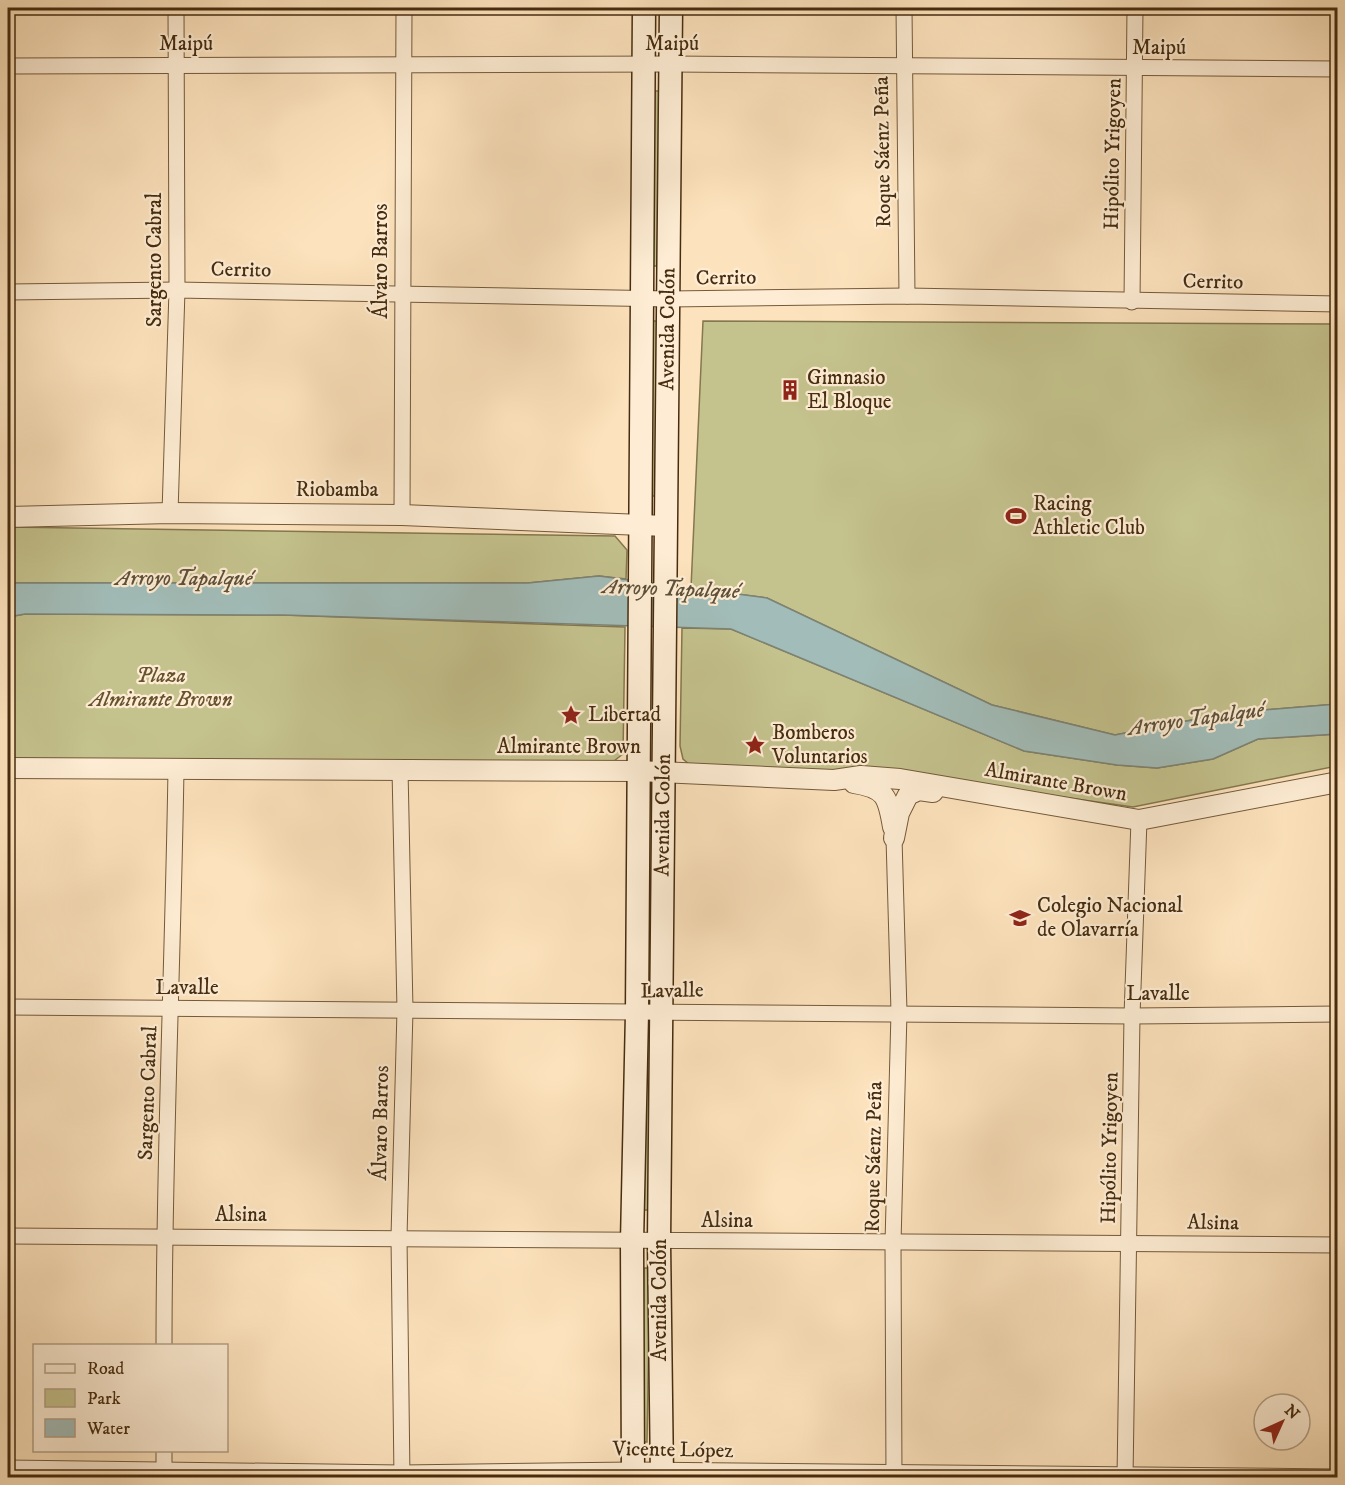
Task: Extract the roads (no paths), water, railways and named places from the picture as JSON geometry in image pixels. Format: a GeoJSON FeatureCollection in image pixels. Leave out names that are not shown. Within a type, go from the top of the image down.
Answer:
{"type":"FeatureCollection","features":[{"type":"Feature","properties":{"kind":"main road","name":"Avenida Colón"},"geometry":{"type":"LineString","coordinates":[[633,1474],[632,1242],[637,1013],[644,8]]}},
{"type":"Feature","properties":{"kind":"main road","name":"Avenida Colón"},"geometry":{"type":"LineString","coordinates":[[662,1474],[659,1242],[671,8]]}},
{"type":"Feature","properties":{"kind":"street","name":"Sargento Cabral"},"geometry":{"type":"LineString","coordinates":[[170,513],[177,290],[176,8]]}},
{"type":"Feature","properties":{"kind":"street","name":"Álvaro Barros"},"geometry":{"type":"LineString","coordinates":[[402,515],[404,8]]}},
{"type":"Feature","properties":{"kind":"street","name":"Roque Sáenz Peña"},"geometry":{"type":"LineString","coordinates":[[904,8],[907,296]]}},
{"type":"Feature","properties":{"kind":"street","name":"Hipólito Yrigoyen"},"geometry":{"type":"LineString","coordinates":[[1132,302],[1135,8]]}},
{"type":"Feature","properties":{"kind":"street","name":"Maipú"},"geometry":{"type":"LineString","coordinates":[[8,66],[670,64],[1338,69]]}},
{"type":"Feature","properties":{"kind":"street","name":"Cerrito"},"geometry":{"type":"LineString","coordinates":[[8,292],[177,290],[641,297],[669,300],[907,296],[1132,302],[1338,304]]}},
{"type":"Feature","properties":{"kind":"street","name":"Riobamba"},"geometry":{"type":"LineString","coordinates":[[8,517],[170,513],[402,515],[666,526]]}},
{"type":"Feature","properties":{"kind":"street","name":"Almirante Brown"},"geometry":{"type":"LineString","coordinates":[[8,768],[665,771],[834,780],[861,776],[900,778],[1139,820],[1338,782]]}},
{"type":"Feature","properties":{"kind":"street","name":"Sargento Cabral"},"geometry":{"type":"LineString","coordinates":[[164,1344],[164,1235],[172,1009],[176,769]]}},
{"type":"Feature","properties":{"kind":"street","name":"Álvaro Barros"},"geometry":{"type":"LineString","coordinates":[[400,769],[405,1010],[399,1237],[402,1475]]}},
{"type":"Feature","properties":{"kind":"street"},"geometry":{"type":"LineString","coordinates":[[834,780],[873,786],[883,794],[889,803],[894,838]]}},
{"type":"Feature","properties":{"kind":"street"},"geometry":{"type":"LineString","coordinates":[[894,838],[899,813],[908,795],[918,790],[945,793],[971,792]]}},
{"type":"Feature","properties":{"kind":"street","name":"Hipólito Yrigoyen"},"geometry":{"type":"LineString","coordinates":[[1125,1476],[1132,1016],[1139,820]]}},
{"type":"Feature","properties":{"kind":"street","name":"Roque Sáenz Peña"},"geometry":{"type":"LineString","coordinates":[[894,838],[894,905],[899,1012],[893,1243],[894,1476]]}},
{"type":"Feature","properties":{"kind":"street","name":"Lavalle"},"geometry":{"type":"LineString","coordinates":[[8,1007],[637,1013],[663,1011],[899,1012],[1132,1016],[1338,1014]]}},
{"type":"Feature","properties":{"kind":"street","name":"Alsina"},"geometry":{"type":"LineString","coordinates":[[8,1236],[164,1235],[632,1242],[1338,1245]]}},
{"type":"Feature","properties":{"kind":"street"},"geometry":{"type":"LineString","coordinates":[[164,1452],[164,1473]]}},
{"type":"Feature","properties":{"kind":"street","name":"Vicente López"},"geometry":{"type":"LineString","coordinates":[[8,1468],[164,1473],[402,1475],[1338,1477]]}},
{"type":"Feature","properties":{"kind":"water","name":"Arroyo Tapalqué"},"geometry":{"type":"Polygon","coordinates":[[[599,576],[767,598],[992,705],[1115,735],[1228,713],[1337,704],[1337,734],[1258,739],[1213,759],[1157,768],[1117,765],[1024,751],[731,629],[283,615],[25,614],[8,617],[8,583],[528,583],[599,576]]]}},
{"type":"Feature","properties":{"kind":"place","name":"Gimnasio El Bloque"},"geometry":{"type":"Point","coordinates":[790,390]}},
{"type":"Feature","properties":{"kind":"place","name":"Racing Athletic Club"},"geometry":{"type":"Point","coordinates":[1016,516]}},
{"type":"Feature","properties":{"kind":"place","name":"Libertad"},"geometry":{"type":"Point","coordinates":[571,715]}},
{"type":"Feature","properties":{"kind":"place","name":"Bomberos Voluntarios"},"geometry":{"type":"Point","coordinates":[755,745]}},
{"type":"Feature","properties":{"kind":"place","name":"Colegio Nacional de Olavarría"},"geometry":{"type":"Point","coordinates":[1020,918]}},
{"type":"Feature","properties":{"kind":"park label","name":"Plaza Almirante Brown"},"geometry":{"type":"Point","coordinates":[161,688]}}]}
